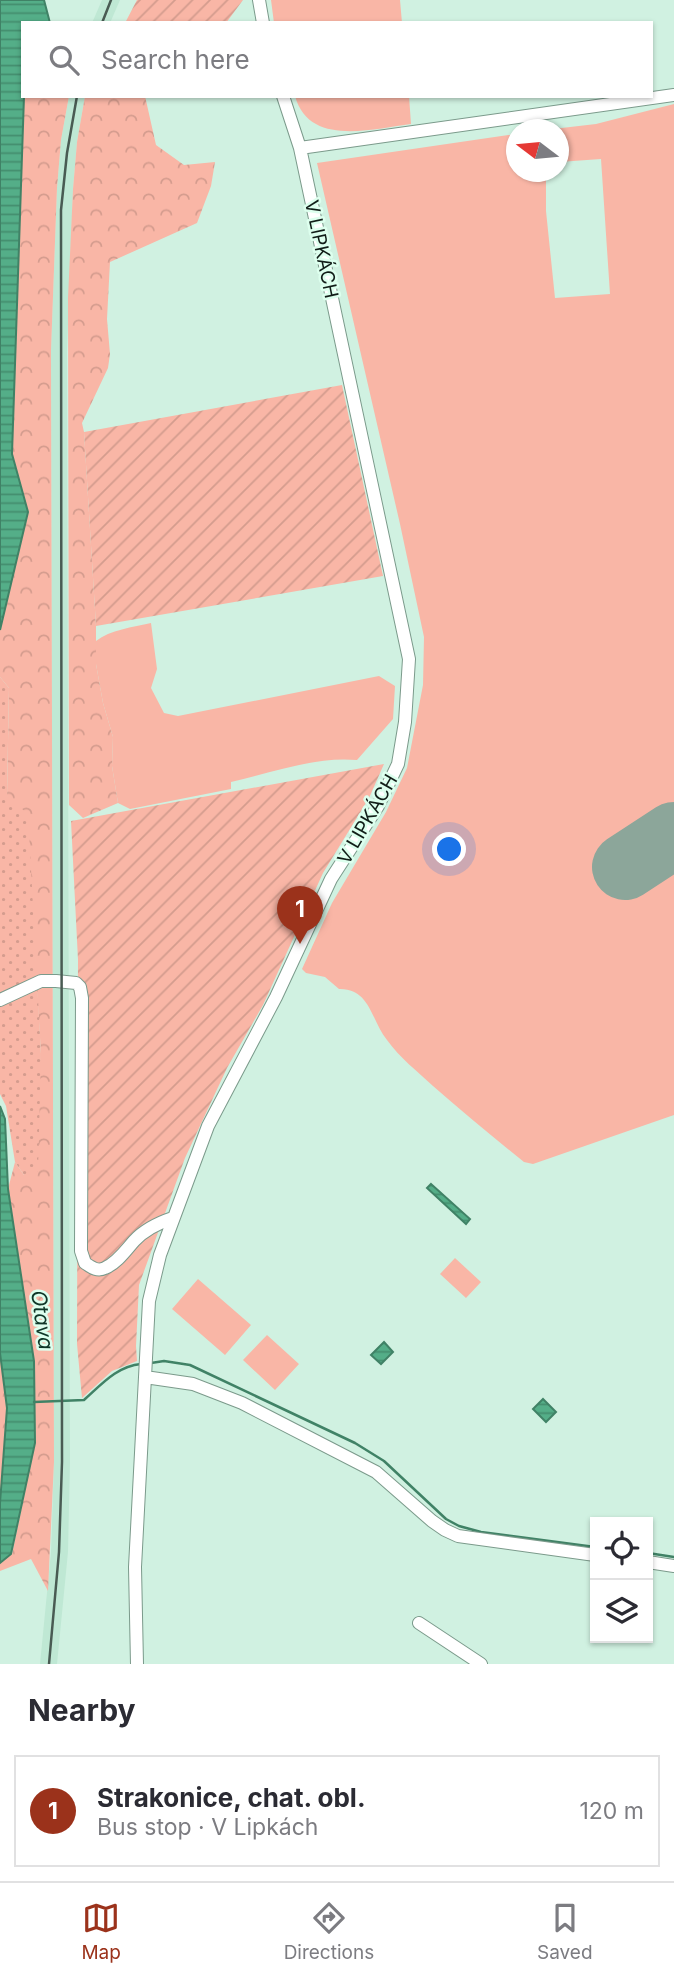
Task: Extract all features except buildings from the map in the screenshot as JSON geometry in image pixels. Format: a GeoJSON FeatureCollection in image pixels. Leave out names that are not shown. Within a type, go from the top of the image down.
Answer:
{"type":"FeatureCollection","features":[{"type":"Feature","properties":{"kind":"street"},"geometry":{"type":"LineString","coordinates":[[259,0],[263,21]]}},
{"type":"Feature","properties":{"kind":"street"},"geometry":{"type":"LineString","coordinates":[[653,97],[674,94]]}},
{"type":"Feature","properties":{"kind":"street","name":"V LIPKÁCH"},"geometry":{"type":"LineString","coordinates":[[137,1664],[135,1567],[149,1301],[160,1255],[208,1126],[276,997],[331,879],[378,806],[398,764],[405,722],[408,659],[300,148],[284,98]]}},
{"type":"Feature","properties":{"kind":"street"},"geometry":{"type":"LineString","coordinates":[[300,148],[646,98]]}},
{"type":"Feature","properties":{"kind":"street"},"geometry":{"type":"LineString","coordinates":[[0,1000],[41,981],[70,982],[80,987],[81,1251],[85,1263],[94,1269],[105,1269],[156,1223],[173,1218]]}},
{"type":"Feature","properties":{"kind":"street"},"geometry":{"type":"LineString","coordinates":[[145,1377],[193,1384],[242,1403],[376,1472],[432,1521],[458,1536],[590,1554]]}},
{"type":"Feature","properties":{"kind":"street"},"geometry":{"type":"LineString","coordinates":[[653,1563],[674,1566]]}},
{"type":"Feature","properties":{"kind":"street"},"geometry":{"type":"LineString","coordinates":[[419,1623],[481,1664]]}},
{"type":"Feature","properties":{"kind":"shaded area"},"geometry":{"type":"Polygon","coordinates":[[[0,0],[44,0],[49,21],[21,21],[21,98],[24,98],[12,454],[28,512],[0,630],[0,0]]]}},
{"type":"Feature","properties":{"kind":"shaded area"},"geometry":{"type":"Polygon","coordinates":[[[102,0],[120,0],[111,21],[93,21],[102,0]]]}},
{"type":"Feature","properties":{"kind":"shaded area"},"geometry":{"type":"Polygon","coordinates":[[[69,98],[85,98],[73,189],[67,351],[68,1552],[57,1664],[40,1664],[51,1552],[54,1462],[51,351],[61,140],[69,98]]]}},
{"type":"Feature","properties":{"kind":"shaded area"},"geometry":{"type":"Polygon","coordinates":[[[0,1106],[5,1119],[8,1189],[34,1361],[35,1443],[11,1554],[0,1563],[0,1503],[7,1408],[0,1353],[0,1106]]]}},
{"type":"Feature","properties":{"kind":"shaded area"},"geometry":{"type":"Polygon","coordinates":[[[431,1184],[470,1219],[466,1224],[427,1188],[431,1184]]]}},
{"type":"Feature","properties":{"kind":"shaded area"},"geometry":{"type":"Polygon","coordinates":[[[384,1342],[393,1352],[381,1364],[371,1355],[384,1342]]]}},
{"type":"Feature","properties":{"kind":"shaded area"},"geometry":{"type":"Polygon","coordinates":[[[543,1399],[556,1412],[546,1422],[533,1409],[543,1399]]]}},
{"type":"Feature","properties":{"kind":"green space"},"geometry":{"type":"Polygon","coordinates":[[[137,0],[243,0],[227,21],[126,21],[137,0]]]}},
{"type":"Feature","properties":{"kind":"green space"},"geometry":{"type":"Polygon","coordinates":[[[271,0],[400,0],[402,21],[274,21],[271,0]]]}},
{"type":"Feature","properties":{"kind":"green space"},"geometry":{"type":"Polygon","coordinates":[[[24,98],[69,98],[61,140],[57,188],[51,351],[54,1462],[48,1591],[31,1559],[0,1571],[0,1563],[12,1554],[35,1443],[34,1361],[8,1189],[15,1162],[24,1175],[41,1054],[35,957],[7,796],[9,688],[0,677],[0,630],[28,512],[12,454],[24,98]]]}},
{"type":"Feature","properties":{"kind":"green space"},"geometry":{"type":"Polygon","coordinates":[[[85,98],[145,98],[156,145],[184,165],[215,162],[211,186],[197,223],[110,262],[108,368],[82,423],[96,626],[96,664],[113,737],[112,766],[118,803],[83,818],[69,805],[68,298],[77,142],[85,98]]]}},
{"type":"Feature","properties":{"kind":"green space"},"geometry":{"type":"Polygon","coordinates":[[[296,98],[409,98],[411,124],[344,131],[328,129],[314,123],[302,112],[296,98]]]}},
{"type":"Feature","properties":{"kind":"green space"},"geometry":{"type":"Polygon","coordinates":[[[674,104],[674,1115],[533,1164],[524,1162],[512,1153],[403,1059],[387,1040],[364,999],[349,990],[339,989],[325,977],[306,973],[302,969],[332,903],[386,812],[407,768],[423,685],[424,637],[317,163],[506,135],[506,182],[546,182],[546,211],[555,298],[610,294],[601,159],[569,161],[569,127],[596,124],[674,104]]]}},
{"type":"Feature","properties":{"kind":"green space"},"geometry":{"type":"Polygon","coordinates":[[[342,385],[383,576],[96,626],[84,432],[342,385]]]}},
{"type":"Feature","properties":{"kind":"green space"},"geometry":{"type":"Polygon","coordinates":[[[151,623],[157,669],[151,688],[164,713],[178,716],[379,676],[395,686],[393,719],[357,760],[325,760],[294,766],[231,782],[231,789],[130,809],[118,803],[112,766],[113,737],[96,664],[96,641],[115,632],[151,623]]]}},
{"type":"Feature","properties":{"kind":"green space"},"geometry":{"type":"Polygon","coordinates":[[[0,677],[9,688],[7,796],[28,814],[41,1054],[38,1170],[36,1174],[24,1175],[15,1162],[6,1106],[0,1094],[0,677]]]}},
{"type":"Feature","properties":{"kind":"green space"},"geometry":{"type":"Polygon","coordinates":[[[384,764],[369,798],[323,873],[263,1005],[227,1068],[185,1158],[139,1285],[137,1361],[112,1371],[82,1398],[77,1344],[78,960],[71,821],[384,764]]]}},
{"type":"Feature","properties":{"kind":"green space"},"geometry":{"type":"Polygon","coordinates":[[[455,1258],[481,1282],[466,1298],[440,1274],[455,1258]]]}},
{"type":"Feature","properties":{"kind":"green space"},"geometry":{"type":"Polygon","coordinates":[[[198,1279],[251,1325],[225,1355],[172,1309],[198,1279]]]}},
{"type":"Feature","properties":{"kind":"green space"},"geometry":{"type":"Polygon","coordinates":[[[267,1335],[299,1364],[275,1390],[243,1360],[267,1335]]]}},
{"type":"Feature","properties":{"kind":"green space"},"geometry":{"type":"Polygon","coordinates":[[[0,1353],[7,1408],[0,1503],[0,1353]]]}},
{"type":"Feature","properties":{"kind":"waterway"},"geometry":{"type":"LineString","coordinates":[[151,1363],[164,1361],[190,1365],[355,1443],[384,1461],[446,1519],[459,1526],[481,1532],[590,1546]]}},
{"type":"Feature","properties":{"kind":"waterway"},"geometry":{"type":"LineString","coordinates":[[34,1402],[84,1400],[117,1372],[141,1364]]}},
{"type":"Feature","properties":{"kind":"waterway"},"geometry":{"type":"LineString","coordinates":[[653,1554],[674,1557]]}},
{"type":"Feature","properties":{"kind":"runway"},"geometry":{"type":"LineString","coordinates":[[625,867],[674,835]]}},
{"type":"Feature","properties":{"kind":"railway"},"geometry":{"type":"LineString","coordinates":[[103,21],[111,0]]}},
{"type":"Feature","properties":{"kind":"railway"},"geometry":{"type":"LineString","coordinates":[[49,1664],[59,1552],[62,1462],[61,210],[77,98]]}},
{"type":"Feature","properties":{"kind":"place","name":"Strakonice, chat. obl."},"geometry":{"type":"Point","coordinates":[300,944]}},
{"type":"Feature","properties":{"kind":"water label","name":"Otava"},"geometry":{"type":"Point","coordinates":[42,1320]}}]}
